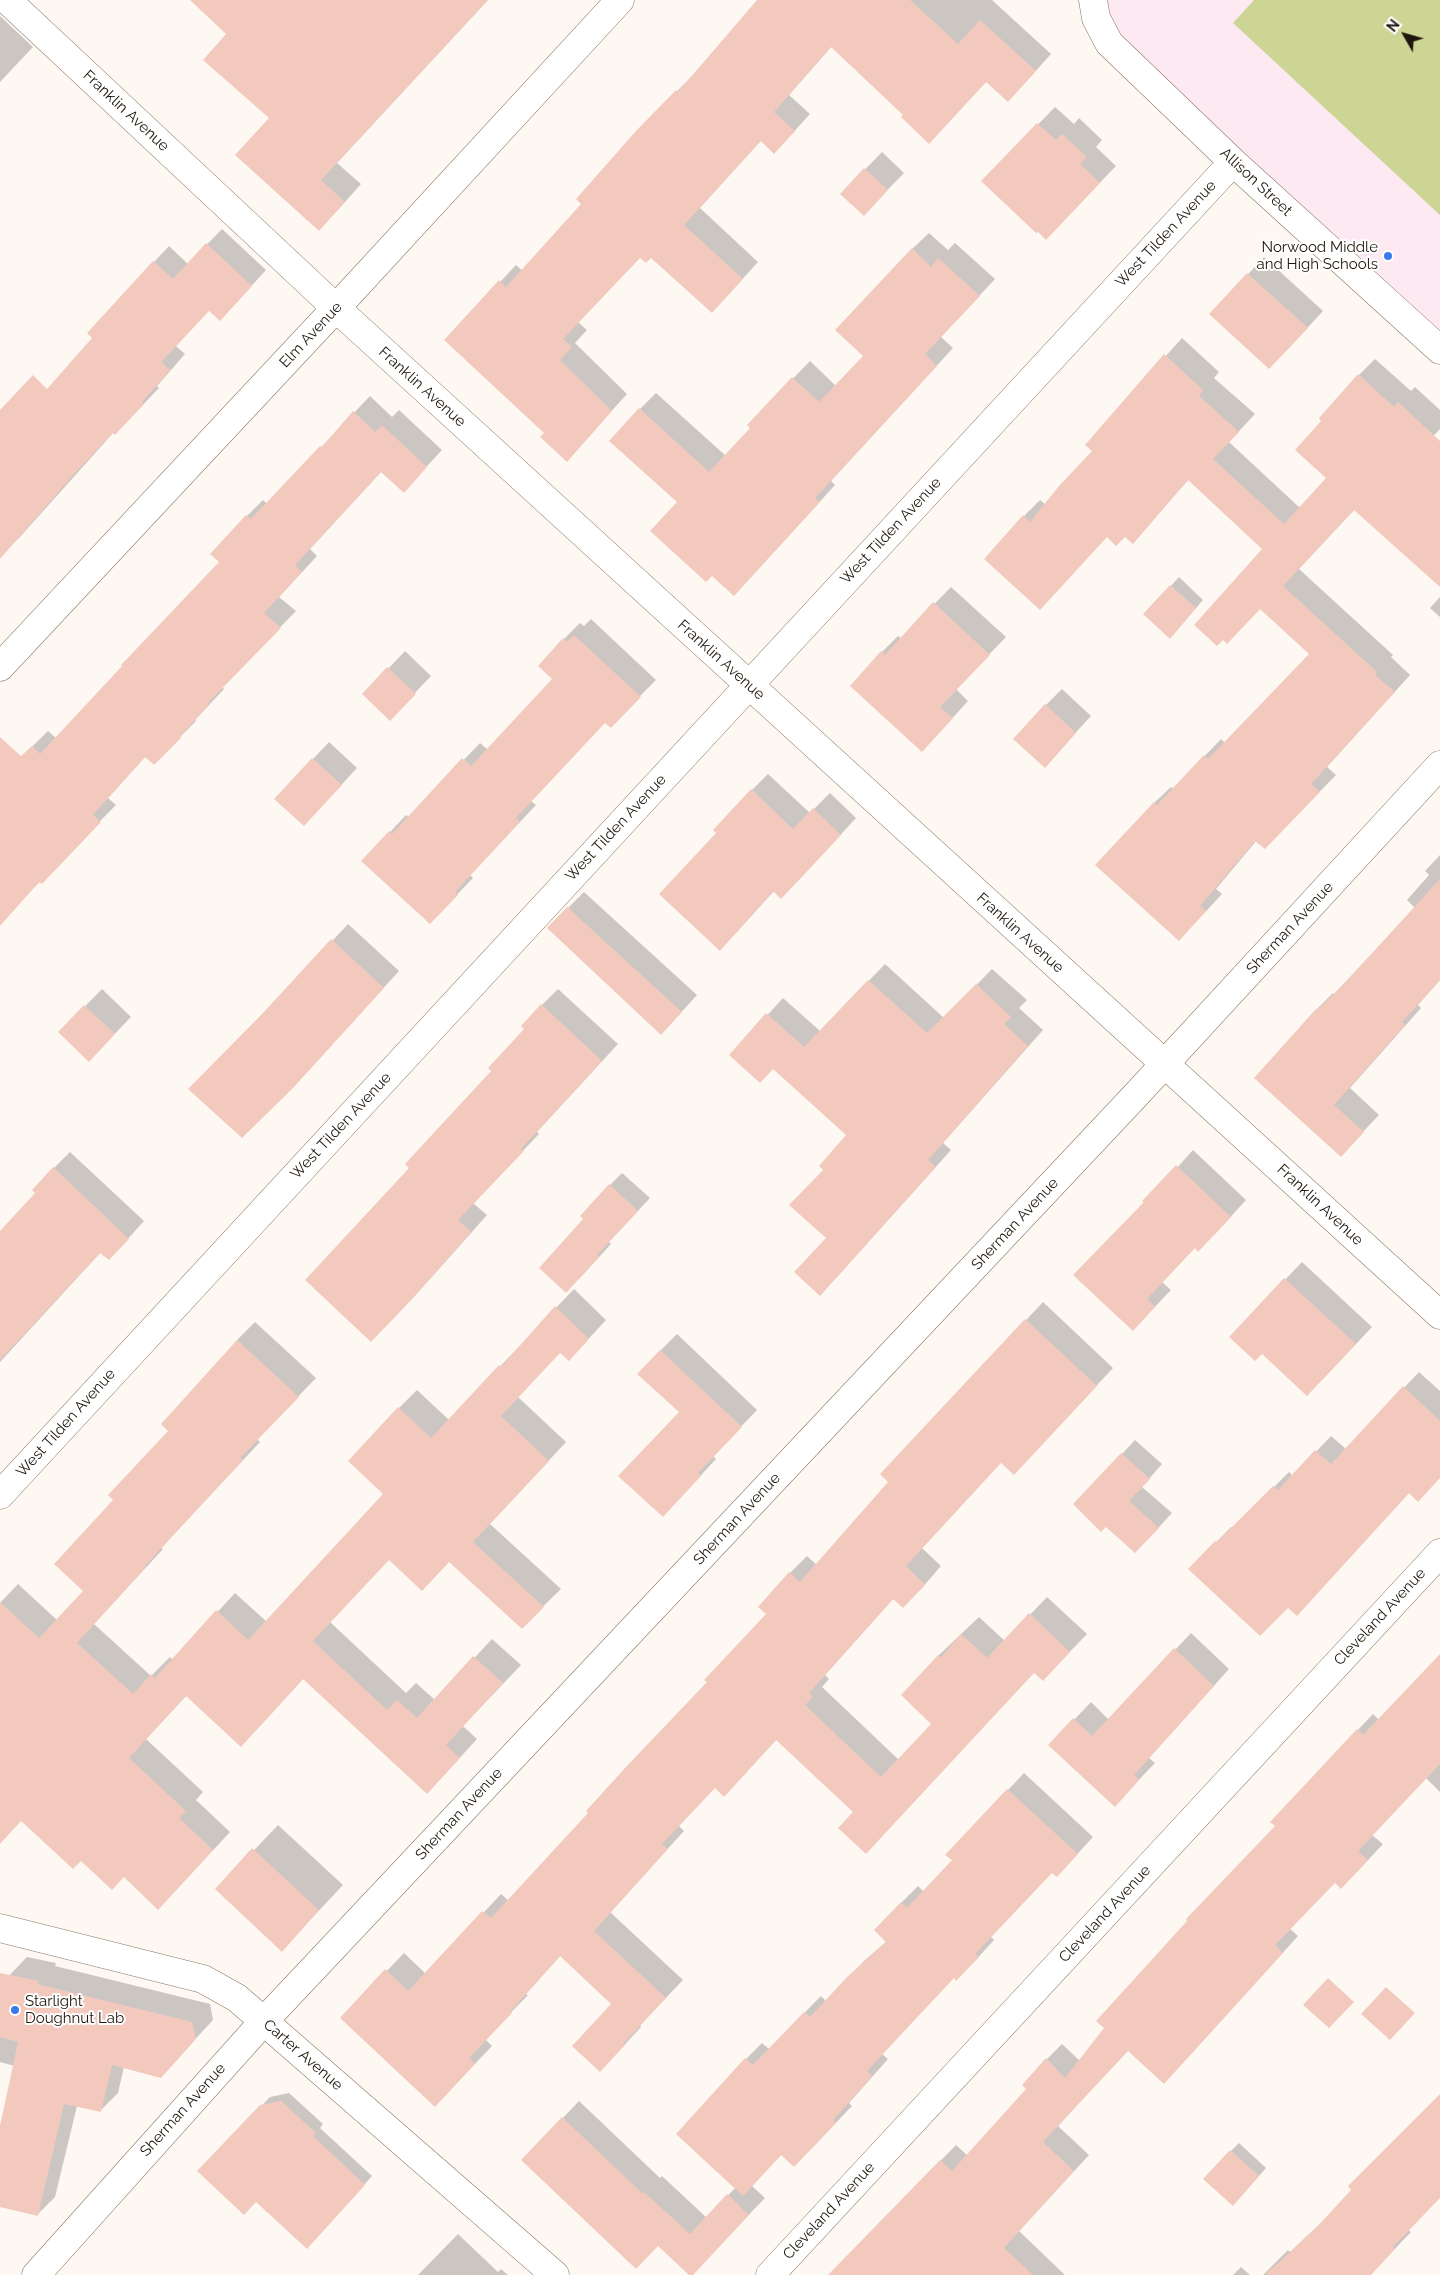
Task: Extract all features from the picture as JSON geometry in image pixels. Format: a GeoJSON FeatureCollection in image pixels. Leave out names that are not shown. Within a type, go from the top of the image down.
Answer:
{"type":"FeatureCollection","features":[{"type":"Feature","properties":{"kind":"street","name":"Franklin Avenue"},"geometry":{"type":"LineString","coordinates":[[8,0],[336,308],[1011,925],[1166,1063],[1440,1315]]}},
{"type":"Feature","properties":{"kind":"street","name":"Elm Avenue"},"geometry":{"type":"LineString","coordinates":[[0,667],[336,308],[620,0]]}},
{"type":"Feature","properties":{"kind":"street","name":"Allison Street"},"geometry":{"type":"LineString","coordinates":[[1093,0],[1096,18],[1109,43],[1233,162],[1440,350]]}},
{"type":"Feature","properties":{"kind":"street","name":"West Tilden Avenue"},"geometry":{"type":"LineString","coordinates":[[0,1495],[1233,162]]}},
{"type":"Feature","properties":{"kind":"street","name":"Sherman Avenue"},"geometry":{"type":"LineString","coordinates":[[36,2275],[264,2021],[1166,1063],[1440,765]]}},
{"type":"Feature","properties":{"kind":"street","name":"Cleveland Avenue"},"geometry":{"type":"LineString","coordinates":[[770,2275],[1440,1553]]}},
{"type":"Feature","properties":{"kind":"street","name":"Carter Avenue"},"geometry":{"type":"LineString","coordinates":[[0,1928],[203,1979],[237,1998],[555,2275]]}},
{"type":"Feature","properties":{"kind":"shaded area","name":"Norwood Middle and High Schools"},"geometry":{"type":"Polygon","coordinates":[[[1093,0],[1440,0],[1440,350],[1109,43],[1093,0]]]}},
{"type":"Feature","properties":{"kind":"green space"},"geometry":{"type":"Polygon","coordinates":[[[1254,0],[1440,0],[1440,215],[1233,23],[1254,0]]]}},
{"type":"Feature","properties":{"kind":"building"},"geometry":{"type":"Polygon","coordinates":[[[190,0],[488,0],[321,180],[345,202],[319,231],[235,155],[269,118],[203,60],[226,34],[190,0]]]}},
{"type":"Feature","properties":{"kind":"building"},"geometry":{"type":"Polygon","coordinates":[[[757,0],[910,0],[958,44],[980,20],[1036,71],[1008,102],[986,82],[929,144],[901,117],[903,115],[831,47],[774,112],[795,131],[774,154],[761,141],[684,225],[743,279],[712,313],[651,258],[646,263],[640,258],[563,339],[572,347],[560,360],[612,411],[567,462],[540,437],[544,433],[444,340],[499,280],[506,287],[581,204],[576,199],[636,131],[676,90],[678,92],[757,0]]]}},
{"type":"Feature","properties":{"kind":"building"},"geometry":{"type":"Polygon","coordinates":[[[1037,123],[1056,140],[1062,134],[1087,157],[1080,164],[1100,183],[1046,240],[1038,232],[1036,233],[981,181],[1037,123]]]}},
{"type":"Feature","properties":{"kind":"building"},"geometry":{"type":"Polygon","coordinates":[[[864,168],[888,190],[864,216],[840,194],[864,168]]]}},
{"type":"Feature","properties":{"kind":"building"},"geometry":{"type":"Polygon","coordinates":[[[206,243],[252,286],[220,321],[209,311],[161,362],[170,370],[142,402],[144,404],[75,473],[0,559],[0,410],[33,375],[47,389],[92,338],[87,333],[153,261],[173,279],[206,243]]]}},
{"type":"Feature","properties":{"kind":"building"},"geometry":{"type":"Polygon","coordinates":[[[912,248],[931,267],[938,258],[980,296],[925,354],[937,366],[815,498],[820,502],[734,596],[712,576],[706,582],[650,531],[677,502],[609,441],[639,408],[709,472],[750,428],[747,425],[792,377],[819,402],[863,356],[835,330],[912,248]]]}},
{"type":"Feature","properties":{"kind":"building"},"geometry":{"type":"Polygon","coordinates":[[[1247,273],[1308,328],[1269,369],[1209,314],[1247,273]]]}},
{"type":"Feature","properties":{"kind":"building"},"geometry":{"type":"Polygon","coordinates":[[[1164,354],[1203,390],[1199,396],[1239,432],[1213,459],[1284,524],[1326,478],[1295,450],[1321,421],[1319,418],[1358,374],[1394,407],[1398,402],[1440,441],[1440,587],[1354,510],[1283,586],[1377,672],[1375,675],[1395,692],[1311,784],[1320,792],[1265,849],[1255,841],[1200,906],[1206,911],[1179,941],[1095,865],[1154,802],[1157,805],[1204,755],[1208,759],[1309,654],[1260,609],[1227,644],[1223,640],[1217,646],[1194,625],[1262,549],[1188,480],[1133,544],[1125,537],[1116,546],[1107,537],[1040,610],[984,559],[1023,515],[1030,522],[1059,486],[1092,451],[1085,445],[1164,354]]]}},
{"type":"Feature","properties":{"kind":"building"},"geometry":{"type":"Polygon","coordinates":[[[353,411],[375,432],[382,425],[427,467],[404,493],[381,472],[295,565],[302,572],[264,613],[281,628],[207,704],[209,705],[180,736],[181,738],[154,765],[145,757],[93,815],[101,822],[42,884],[39,882],[0,926],[0,737],[21,756],[32,746],[40,754],[219,562],[210,554],[246,515],[251,519],[320,446],[322,447],[353,411]]]}},
{"type":"Feature","properties":{"kind":"building"},"geometry":{"type":"Polygon","coordinates":[[[1170,585],[1196,608],[1170,639],[1143,614],[1170,585]]]}},
{"type":"Feature","properties":{"kind":"building"},"geometry":{"type":"Polygon","coordinates":[[[933,602],[990,655],[940,707],[953,718],[922,752],[850,686],[881,651],[885,655],[933,602]]]}},
{"type":"Feature","properties":{"kind":"building"},"geometry":{"type":"Polygon","coordinates":[[[574,635],[641,697],[611,728],[605,723],[516,818],[520,822],[455,892],[458,895],[430,924],[361,861],[389,831],[392,834],[462,758],[471,766],[552,679],[538,666],[563,638],[567,642],[574,635]]]}},
{"type":"Feature","properties":{"kind":"building"},"geometry":{"type":"Polygon","coordinates":[[[387,667],[416,694],[390,721],[362,694],[387,667]]]}},
{"type":"Feature","properties":{"kind":"building"},"geometry":{"type":"Polygon","coordinates":[[[1045,704],[1076,733],[1045,768],[1013,739],[1045,704]]]}},
{"type":"Feature","properties":{"kind":"building"},"geometry":{"type":"Polygon","coordinates":[[[312,758],[342,785],[304,826],[274,799],[312,758]]]}},
{"type":"Feature","properties":{"kind":"building"},"geometry":{"type":"Polygon","coordinates":[[[751,789],[793,829],[813,808],[841,835],[781,899],[773,891],[720,951],[659,894],[716,833],[713,830],[751,789]]]}},
{"type":"Feature","properties":{"kind":"building"},"geometry":{"type":"Polygon","coordinates":[[[1440,879],[1440,980],[1402,1022],[1405,1025],[1334,1105],[1364,1132],[1341,1157],[1254,1078],[1316,1009],[1341,987],[1440,879]]]}},
{"type":"Feature","properties":{"kind":"building"},"geometry":{"type":"Polygon","coordinates":[[[567,907],[682,1012],[661,1035],[547,928],[567,907]]]}},
{"type":"Feature","properties":{"kind":"building"},"geometry":{"type":"Polygon","coordinates":[[[331,939],[384,988],[293,1088],[242,1138],[188,1089],[263,1013],[331,939]]]}},
{"type":"Feature","properties":{"kind":"building"},"geometry":{"type":"Polygon","coordinates":[[[868,980],[927,1033],[976,984],[1011,1017],[1004,1024],[1028,1046],[928,1160],[936,1167],[820,1296],[794,1272],[826,1238],[789,1205],[823,1170],[819,1166],[846,1135],[773,1069],[760,1083],[729,1055],[766,1013],[804,1047],[868,980]]]}},
{"type":"Feature","properties":{"kind":"building"},"geometry":{"type":"Polygon","coordinates":[[[541,1004],[602,1061],[521,1149],[524,1151],[458,1220],[471,1232],[415,1296],[371,1342],[305,1280],[409,1168],[405,1164],[491,1071],[488,1068],[524,1029],[521,1026],[541,1004]]]}},
{"type":"Feature","properties":{"kind":"building"},"geometry":{"type":"Polygon","coordinates":[[[84,1005],[115,1034],[89,1062],[58,1032],[84,1005]]]}},
{"type":"Feature","properties":{"kind":"building"},"geometry":{"type":"Polygon","coordinates":[[[1176,1165],[1231,1217],[1198,1252],[1195,1248],[1147,1299],[1155,1307],[1133,1331],[1073,1275],[1144,1202],[1142,1201],[1176,1165]]]}},
{"type":"Feature","properties":{"kind":"building"},"geometry":{"type":"Polygon","coordinates":[[[53,1167],[129,1239],[109,1260],[100,1253],[0,1360],[0,1231],[35,1193],[32,1190],[53,1167]]]}},
{"type":"Feature","properties":{"kind":"building"},"geometry":{"type":"Polygon","coordinates":[[[609,1184],[638,1211],[597,1255],[599,1257],[566,1293],[539,1268],[583,1219],[580,1216],[609,1184]]]}},
{"type":"Feature","properties":{"kind":"building"},"geometry":{"type":"Polygon","coordinates":[[[1284,1278],[1356,1344],[1307,1396],[1262,1354],[1255,1361],[1229,1337],[1284,1278]]]}},
{"type":"Feature","properties":{"kind":"building"},"geometry":{"type":"Polygon","coordinates":[[[555,1306],[589,1339],[569,1361],[560,1353],[501,1416],[549,1461],[473,1542],[544,1607],[522,1629],[449,1562],[422,1591],[389,1560],[313,1641],[387,1710],[397,1700],[417,1718],[473,1656],[503,1683],[446,1745],[460,1758],[427,1794],[303,1679],[241,1747],[186,1696],[129,1758],[186,1811],[179,1818],[213,1850],[158,1910],[124,1877],[112,1890],[81,1861],[73,1869],[21,1821],[0,1844],[0,1602],[39,1638],[83,1591],[54,1564],[113,1500],[108,1495],[168,1431],[161,1424],[237,1340],[299,1397],[240,1458],[243,1460],[77,1643],[133,1694],[151,1674],[155,1678],[216,1610],[248,1640],[383,1494],[348,1461],[398,1407],[431,1438],[499,1365],[501,1367],[555,1306]]]}},
{"type":"Feature","properties":{"kind":"building"},"geometry":{"type":"Polygon","coordinates":[[[1025,1319],[1097,1386],[1014,1475],[1001,1463],[906,1566],[925,1585],[903,1608],[893,1599],[809,1693],[813,1697],[805,1705],[881,1777],[931,1724],[901,1695],[938,1655],[941,1657],[961,1634],[987,1658],[1029,1613],[1070,1652],[1043,1681],[1034,1673],[866,1854],[838,1828],[853,1812],[776,1740],[724,1797],[715,1788],[662,1844],[668,1849],[594,1931],[666,1998],[600,2072],[572,2046],[611,2004],[560,1956],[510,2012],[512,2013],[469,2058],[475,2064],[435,2107],[340,2018],[385,1969],[408,1991],[482,1911],[491,1918],[588,1813],[586,1811],[625,1768],[707,1682],[704,1680],[766,1614],[758,1607],[789,1572],[800,1582],[888,1482],[880,1474],[1025,1319]]]}},
{"type":"Feature","properties":{"kind":"building"},"geometry":{"type":"Polygon","coordinates":[[[660,1350],[742,1427],[698,1473],[701,1476],[663,1517],[618,1476],[679,1412],[637,1374],[660,1350]]]}},
{"type":"Feature","properties":{"kind":"building"},"geometry":{"type":"Polygon","coordinates":[[[1403,1386],[1440,1421],[1440,1478],[1418,1502],[1409,1493],[1297,1616],[1288,1608],[1260,1636],[1188,1569],[1273,1486],[1278,1490],[1315,1450],[1331,1464],[1403,1386]]]}},
{"type":"Feature","properties":{"kind":"building"},"geometry":{"type":"Polygon","coordinates":[[[1121,1453],[1150,1479],[1129,1501],[1159,1528],[1135,1553],[1106,1527],[1101,1532],[1073,1504],[1121,1453]]]}},
{"type":"Feature","properties":{"kind":"building"},"geometry":{"type":"Polygon","coordinates":[[[1174,1648],[1214,1686],[1134,1775],[1139,1780],[1115,1807],[1048,1745],[1073,1718],[1092,1736],[1174,1648]]]}},
{"type":"Feature","properties":{"kind":"building"},"geometry":{"type":"Polygon","coordinates":[[[1440,1654],[1440,1764],[1358,1851],[1368,1860],[1341,1889],[1335,1883],[1275,1945],[1283,1953],[1164,2084],[1128,2051],[1043,2142],[1074,2171],[1004,2248],[1033,2275],[828,2275],[940,2160],[952,2171],[1026,2089],[1022,2085],[1046,2058],[1065,2078],[1104,2028],[1096,2021],[1187,1921],[1186,1919],[1275,1826],[1270,1822],[1357,1729],[1363,1735],[1440,1654]]]}},
{"type":"Feature","properties":{"kind":"building"},"geometry":{"type":"Polygon","coordinates":[[[1007,1789],[1078,1854],[1057,1877],[1052,1873],[975,1954],[979,1957],[956,1981],[954,1978],[867,2071],[872,2076],[833,2120],[836,2123],[794,2167],[781,2155],[743,2196],[676,2134],[745,2058],[753,2065],[804,2012],[810,2017],[847,1977],[886,1942],[874,1930],[901,1902],[907,1908],[952,1860],[945,1855],[1007,1789]]]}},
{"type":"Feature","properties":{"kind":"building"},"geometry":{"type":"Polygon","coordinates":[[[252,1848],[319,1910],[282,1952],[215,1889],[252,1848]]]}},
{"type":"Feature","properties":{"kind":"building"},"geometry":{"type":"Polygon","coordinates":[[[0,1973],[39,1981],[37,1984],[192,2022],[196,2039],[161,2078],[112,2065],[101,2112],[64,2104],[38,2216],[0,2207],[0,2126],[18,2042],[0,2037],[0,1973]]]}},
{"type":"Feature","properties":{"kind":"building"},"geometry":{"type":"Polygon","coordinates":[[[1328,1978],[1354,2002],[1329,2028],[1303,2005],[1328,1978]]]}},
{"type":"Feature","properties":{"kind":"building"},"geometry":{"type":"Polygon","coordinates":[[[1386,1987],[1415,2013],[1390,2040],[1361,2014],[1386,1987]]]}},
{"type":"Feature","properties":{"kind":"building"},"geometry":{"type":"Polygon","coordinates":[[[1440,2094],[1440,2198],[1393,2247],[1395,2249],[1371,2275],[1265,2275],[1316,2228],[1351,2190],[1348,2186],[1440,2094]]]}},
{"type":"Feature","properties":{"kind":"building"},"geometry":{"type":"Polygon","coordinates":[[[281,2101],[316,2133],[313,2136],[365,2185],[307,2249],[256,2202],[244,2215],[197,2171],[260,2105],[281,2101]]]}},
{"type":"Feature","properties":{"kind":"building"},"geometry":{"type":"Polygon","coordinates":[[[562,2117],[643,2194],[644,2192],[690,2234],[727,2194],[749,2215],[693,2275],[689,2275],[658,2246],[636,2269],[521,2160],[562,2117]]]}},
{"type":"Feature","properties":{"kind":"building"},"geometry":{"type":"Polygon","coordinates":[[[1230,2150],[1259,2176],[1233,2206],[1203,2179],[1230,2150]]]}},
{"type":"Feature","properties":{"kind":"place","name":"Norwood Middle and High Schools"},"geometry":{"type":"Point","coordinates":[1388,256]}},
{"type":"Feature","properties":{"kind":"place","name":"Starlight Doughnut Lab"},"geometry":{"type":"Point","coordinates":[15,2010]}}]}
